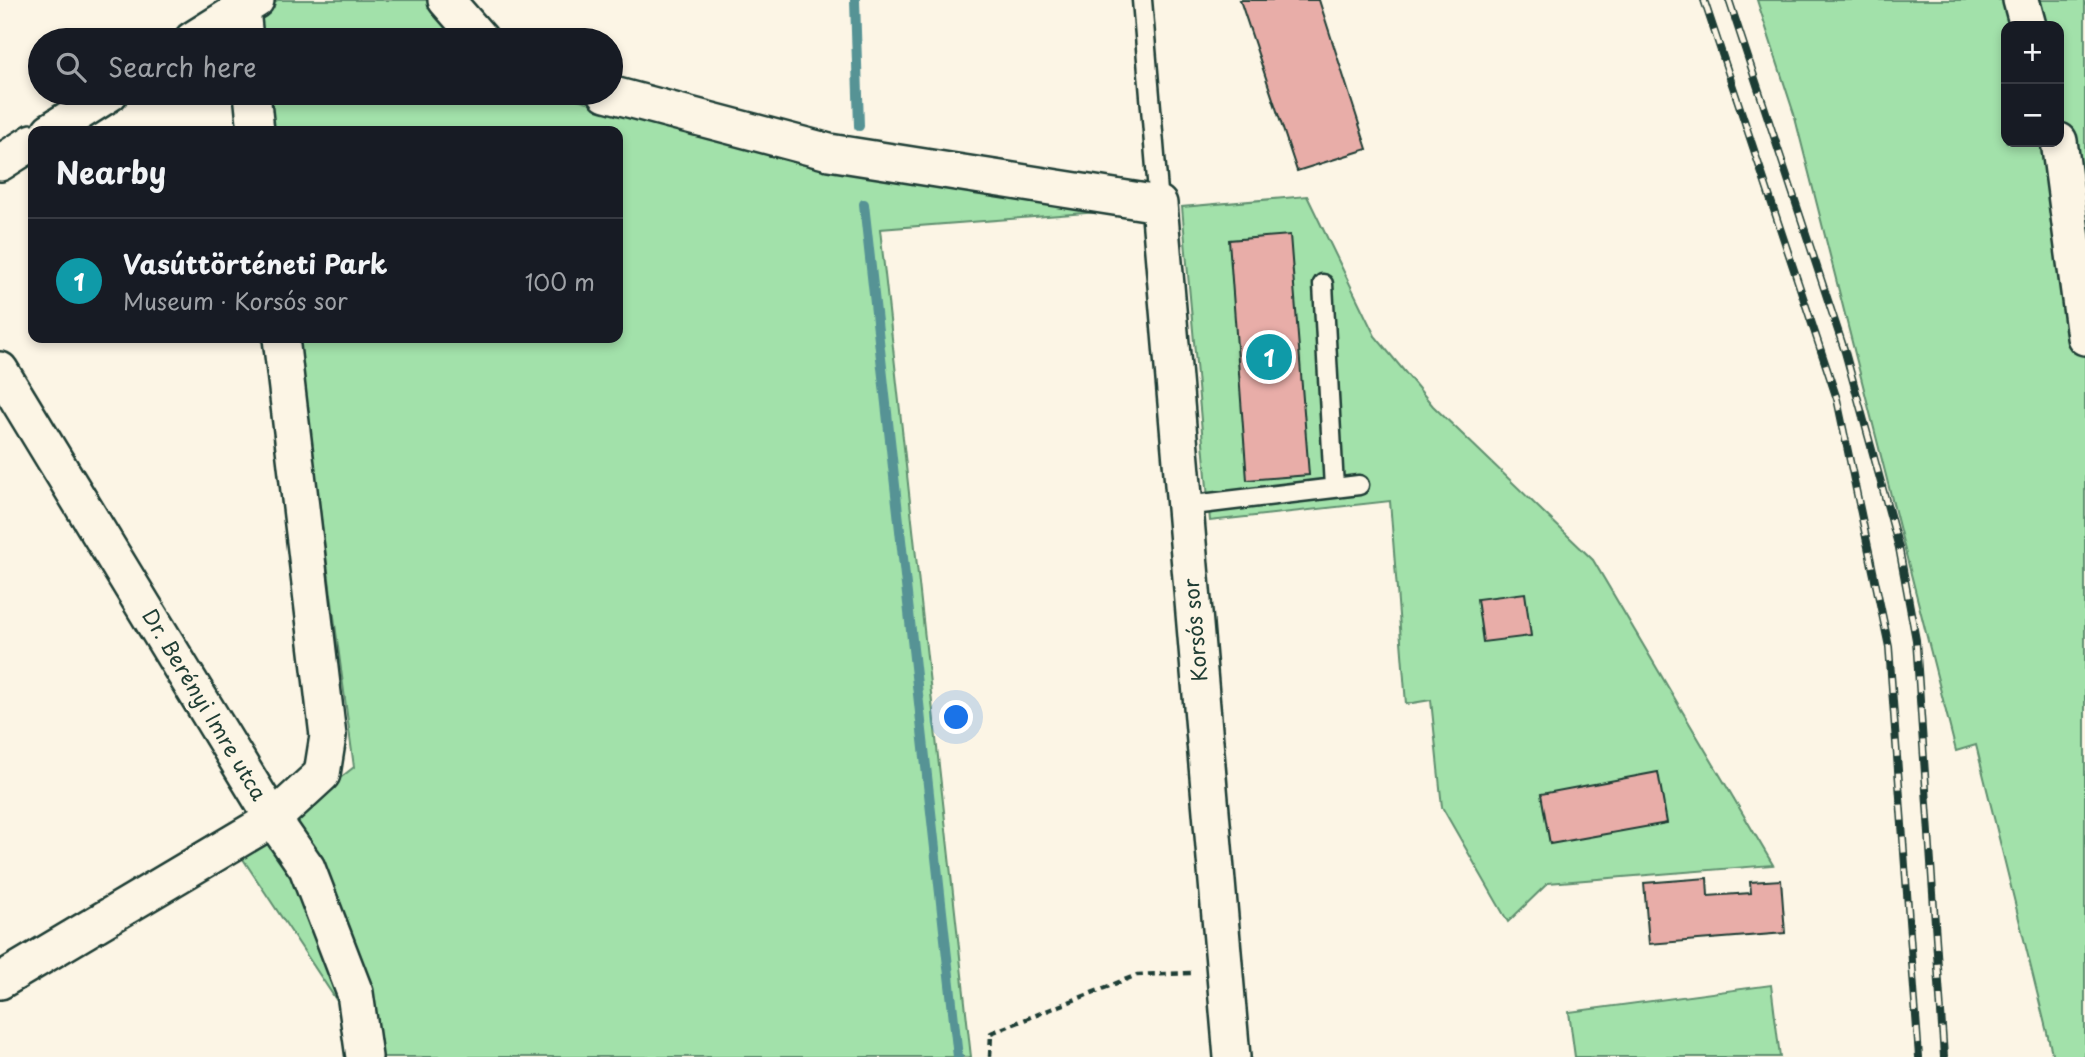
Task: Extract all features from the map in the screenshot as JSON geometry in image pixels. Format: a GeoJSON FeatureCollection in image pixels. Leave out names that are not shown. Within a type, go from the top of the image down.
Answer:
{"type":"FeatureCollection","features":[{"type":"Feature","properties":{"kind":"street"},"geometry":{"type":"LineString","coordinates":[[446,0],[470,28]]}},
{"type":"Feature","properties":{"kind":"street"},"geometry":{"type":"LineString","coordinates":[[2021,0],[2027,21]]}},
{"type":"Feature","properties":{"kind":"street"},"geometry":{"type":"LineString","coordinates":[[220,28],[248,16]]}},
{"type":"Feature","properties":{"kind":"street"},"geometry":{"type":"LineString","coordinates":[[623,97],[829,152],[1159,204]]}},
{"type":"Feature","properties":{"kind":"street"},"geometry":{"type":"LineString","coordinates":[[58,126],[91,105]]}},
{"type":"Feature","properties":{"kind":"street"},"geometry":{"type":"LineString","coordinates":[[253,105],[255,126]]}},
{"type":"Feature","properties":{"kind":"street"},"geometry":{"type":"LineString","coordinates":[[0,163],[28,145]]}},
{"type":"Feature","properties":{"kind":"street"},"geometry":{"type":"LineString","coordinates":[[2060,147],[2085,337]]}},
{"type":"Feature","properties":{"kind":"street","name":"Korsós sor"},"geometry":{"type":"LineString","coordinates":[[1159,204],[1232,1057]]}},
{"type":"Feature","properties":{"kind":"street"},"geometry":{"type":"LineString","coordinates":[[0,981],[273,819],[322,774],[328,736],[282,343]]}},
{"type":"Feature","properties":{"kind":"street","name":"Dr. Berényi Imre utca"},"geometry":{"type":"LineString","coordinates":[[0,370],[273,819],[307,868],[355,993],[364,1057]]}},
{"type":"Feature","properties":{"kind":"lane"},"geometry":{"type":"LineString","coordinates":[[1142,0],[1159,204]]}},
{"type":"Feature","properties":{"kind":"lane"},"geometry":{"type":"LineString","coordinates":[[1323,284],[1334,488]]}},
{"type":"Feature","properties":{"kind":"lane"},"geometry":{"type":"LineString","coordinates":[[1185,506],[1359,485]]}},
{"type":"Feature","properties":{"kind":"path"},"geometry":{"type":"LineString","coordinates":[[990,1057],[991,1033],[1137,975],[1226,972]]}},
{"type":"Feature","properties":{"kind":"green space"},"geometry":{"type":"Polygon","coordinates":[[[278,0],[427,0],[452,28],[257,28],[255,13],[278,0]]]}},
{"type":"Feature","properties":{"kind":"green space"},"geometry":{"type":"Polygon","coordinates":[[[1757,0],[2085,0],[2085,1057],[2053,1057],[1976,745],[1956,751],[1794,114],[1757,0]]]}},
{"type":"Feature","properties":{"kind":"green space"},"geometry":{"type":"Polygon","coordinates":[[[267,105],[599,105],[822,164],[1112,211],[880,229],[971,1057],[374,1057],[241,856],[354,767],[298,343],[623,343],[623,126],[270,126],[267,105]]]}},
{"type":"Feature","properties":{"kind":"green space"},"geometry":{"type":"Polygon","coordinates":[[[1307,196],[1375,336],[1433,406],[1593,560],[1773,865],[1548,883],[1508,922],[1442,807],[1431,700],[1406,704],[1390,501],[1210,521],[1182,207],[1307,196]]]}},
{"type":"Feature","properties":{"kind":"green space"},"geometry":{"type":"Polygon","coordinates":[[[1771,985],[1780,1057],[1575,1057],[1569,1012],[1771,985]]]}},
{"type":"Feature","properties":{"kind":"building"},"geometry":{"type":"Polygon","coordinates":[[[1240,0],[1319,0],[1367,149],[1297,171],[1240,0]]]}},
{"type":"Feature","properties":{"kind":"building"},"geometry":{"type":"Polygon","coordinates":[[[1290,235],[1309,475],[1247,480],[1229,240],[1290,235]]]}},
{"type":"Feature","properties":{"kind":"building"},"geometry":{"type":"Polygon","coordinates":[[[1525,593],[1531,636],[1483,642],[1477,599],[1525,593]]]}},
{"type":"Feature","properties":{"kind":"building"},"geometry":{"type":"Polygon","coordinates":[[[1658,772],[1667,823],[1550,844],[1541,794],[1658,772]]]}},
{"type":"Feature","properties":{"kind":"building"},"geometry":{"type":"Polygon","coordinates":[[[1707,878],[1708,896],[1751,893],[1750,882],[1781,880],[1785,933],[1649,944],[1644,883],[1707,878]]]}},
{"type":"Feature","properties":{"kind":"waterway"},"geometry":{"type":"LineString","coordinates":[[855,0],[859,126]]}},
{"type":"Feature","properties":{"kind":"waterway"},"geometry":{"type":"LineString","coordinates":[[864,204],[958,1057]]}},
{"type":"Feature","properties":{"kind":"railway"},"geometry":{"type":"LineString","coordinates":[[1704,0],[1837,399],[1889,647],[1919,1057]]}},
{"type":"Feature","properties":{"kind":"railway"},"geometry":{"type":"LineString","coordinates":[[1729,0],[1845,352],[1899,548],[1916,640],[1944,1057]]}},
{"type":"Feature","properties":{"kind":"place","name":"Vasúttörténeti Park"},"geometry":{"type":"Point","coordinates":[1269,357]}}]}
